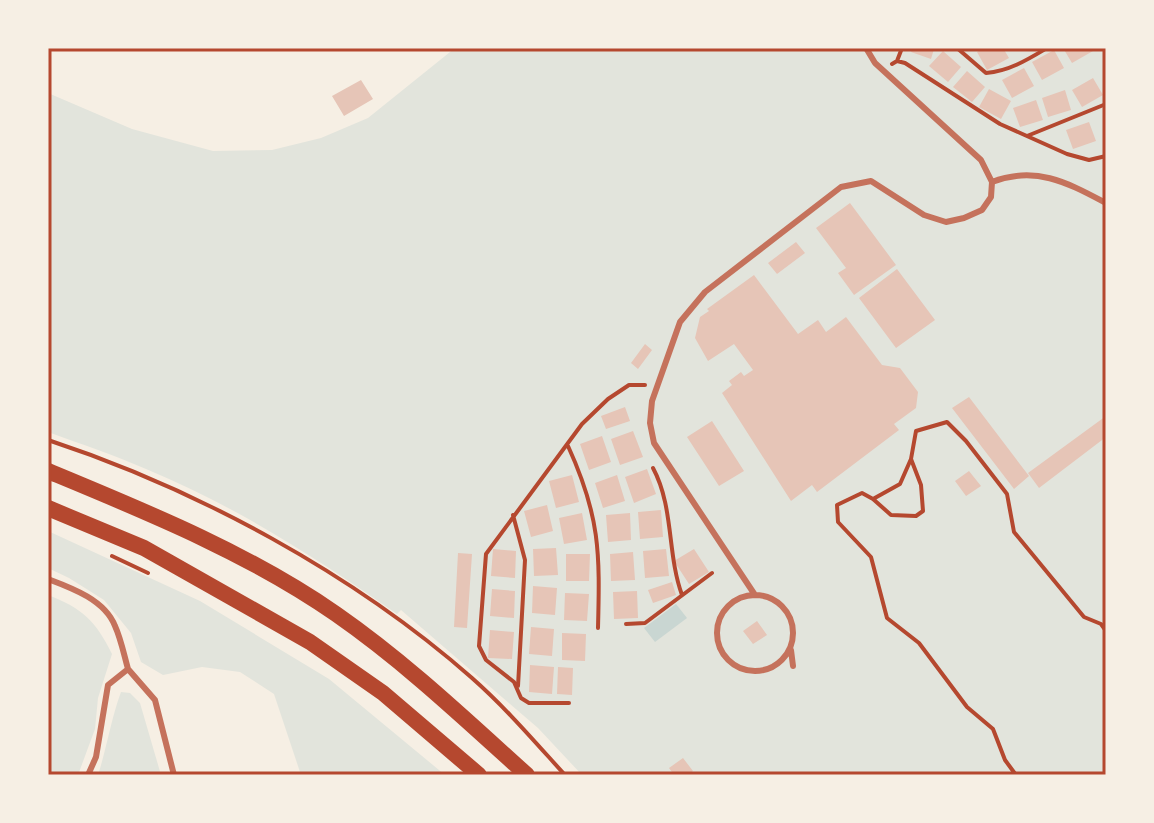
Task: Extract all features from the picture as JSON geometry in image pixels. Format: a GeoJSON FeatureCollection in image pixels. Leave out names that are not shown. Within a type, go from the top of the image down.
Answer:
{"type":"FeatureCollection","features":[{"type":"Feature","properties":{"kind":"main road"},"geometry":{"type":"LineString","coordinates":[[48,471],[164,519],[260,568],[335,613],[410,669],[527,775]]}},
{"type":"Feature","properties":{"kind":"main road"},"geometry":{"type":"LineString","coordinates":[[48,508],[144,548],[310,642],[383,693],[479,775]]}},
{"type":"Feature","properties":{"kind":"lane"},"geometry":{"type":"LineString","coordinates":[[755,595],[654,443],[650,423],[652,401],[680,322],[705,292],[841,187],[871,181],[924,215],[946,222],[982,210],[991,197],[992,182],[981,160],[875,63],[866,48]]}},
{"type":"Feature","properties":{"kind":"lane"},"geometry":{"type":"LineString","coordinates":[[992,182],[1005,177],[1055,178],[1106,203]]}},
{"type":"Feature","properties":{"kind":"lane"},"geometry":{"type":"LineString","coordinates":[[48,579],[70,587],[95,602],[114,622],[128,669],[155,700],[174,775]]}},
{"type":"Feature","properties":{"kind":"lane"},"geometry":{"type":"LineString","coordinates":[[791,643],[780,661],[769,668],[757,671],[744,669],[724,655],[717,633],[724,610],[732,602],[755,595],[779,603],[792,625],[793,666]]}},
{"type":"Feature","properties":{"kind":"lane"},"geometry":{"type":"LineString","coordinates":[[88,775],[96,757],[108,685],[128,669]]}},
{"type":"Feature","properties":{"kind":"path"},"geometry":{"type":"LineString","coordinates":[[884,71],[897,61],[902,48]]}},
{"type":"Feature","properties":{"kind":"path"},"geometry":{"type":"LineString","coordinates":[[957,48],[986,73],[1010,68],[1047,48]]}},
{"type":"Feature","properties":{"kind":"path"},"geometry":{"type":"LineString","coordinates":[[897,61],[923,73],[1000,124],[1067,154],[1089,160],[1106,156]]}},
{"type":"Feature","properties":{"kind":"path"},"geometry":{"type":"LineString","coordinates":[[1027,136],[1106,104]]}},
{"type":"Feature","properties":{"kind":"path"},"geometry":{"type":"LineString","coordinates":[[518,688],[486,660],[479,646],[486,554],[582,424],[608,399],[629,385],[643,384],[656,390]]}},
{"type":"Feature","properties":{"kind":"path"},"geometry":{"type":"LineString","coordinates":[[873,499],[900,484],[911,459],[916,431],[947,422],[966,441],[1007,494],[1014,532],[1084,617],[1101,624],[1106,631]]}},
{"type":"Feature","properties":{"kind":"path"},"geometry":{"type":"LineString","coordinates":[[568,446],[593,512],[599,543],[598,628]]}},
{"type":"Feature","properties":{"kind":"path"},"geometry":{"type":"LineString","coordinates":[[911,459],[921,485],[923,511],[916,516],[891,515],[862,493],[837,505],[838,522],[871,557],[887,618],[919,643],[967,707],[993,729],[1005,760],[1016,775]]}},
{"type":"Feature","properties":{"kind":"path"},"geometry":{"type":"LineString","coordinates":[[649,462],[659,479],[664,499],[674,571],[682,595]]}},
{"type":"Feature","properties":{"kind":"path"},"geometry":{"type":"LineString","coordinates":[[513,515],[525,560],[518,688],[521,698],[529,703],[569,703]]}},
{"type":"Feature","properties":{"kind":"path"},"geometry":{"type":"LineString","coordinates":[[104,553],[161,579]]}},
{"type":"Feature","properties":{"kind":"path"},"geometry":{"type":"LineString","coordinates":[[626,624],[645,623],[712,573]]}},
{"type":"Feature","properties":{"kind":"shaded area"},"geometry":{"type":"Polygon","coordinates":[[[455,48],[1106,48],[1106,775],[582,775],[538,728],[401,610],[397,614],[307,554],[212,500],[134,464],[48,432],[48,93],[132,129],[213,151],[272,150],[321,138],[368,118],[455,48]]]}},
{"type":"Feature","properties":{"kind":"shaded area"},"geometry":{"type":"Polygon","coordinates":[[[48,531],[200,601],[329,679],[445,775],[301,775],[274,694],[240,672],[202,667],[163,675],[141,662],[131,633],[104,600],[48,568],[48,531]]]}},
{"type":"Feature","properties":{"kind":"shaded area"},"geometry":{"type":"Polygon","coordinates":[[[48,595],[87,617],[112,654],[98,698],[95,729],[78,775],[48,775],[48,595]]]}},
{"type":"Feature","properties":{"kind":"shaded area"},"geometry":{"type":"Polygon","coordinates":[[[676,604],[687,618],[655,642],[644,628],[676,604]]]}},
{"type":"Feature","properties":{"kind":"shaded area"},"geometry":{"type":"Polygon","coordinates":[[[121,692],[130,693],[140,703],[161,775],[98,775],[121,692]]]}},
{"type":"Feature","properties":{"kind":"building"},"geometry":{"type":"Polygon","coordinates":[[[913,48],[934,49],[931,59],[911,52],[913,48]]]}},
{"type":"Feature","properties":{"kind":"building"},"geometry":{"type":"Polygon","coordinates":[[[984,48],[1003,48],[1009,58],[987,70],[977,52],[984,48]]]}},
{"type":"Feature","properties":{"kind":"building"},"geometry":{"type":"Polygon","coordinates":[[[1063,48],[1091,48],[1093,51],[1072,63],[1063,48]]]}},
{"type":"Feature","properties":{"kind":"building"},"geometry":{"type":"Polygon","coordinates":[[[1054,50],[1064,68],[1042,80],[1032,62],[1054,50]]]}},
{"type":"Feature","properties":{"kind":"building"},"geometry":{"type":"Polygon","coordinates":[[[943,51],[961,67],[948,82],[929,66],[943,51]]]}},
{"type":"Feature","properties":{"kind":"building"},"geometry":{"type":"Polygon","coordinates":[[[1024,68],[1034,86],[1012,98],[1002,80],[1024,68]]]}},
{"type":"Feature","properties":{"kind":"building"},"geometry":{"type":"Polygon","coordinates":[[[967,71],[985,87],[972,102],[953,87],[967,71]]]}},
{"type":"Feature","properties":{"kind":"building"},"geometry":{"type":"Polygon","coordinates":[[[1093,78],[1103,95],[1082,107],[1072,90],[1093,78]]]}},
{"type":"Feature","properties":{"kind":"building"},"geometry":{"type":"Polygon","coordinates":[[[361,80],[373,99],[344,116],[332,96],[361,80]]]}},
{"type":"Feature","properties":{"kind":"building"},"geometry":{"type":"Polygon","coordinates":[[[989,89],[1011,101],[1001,119],[979,107],[989,89]]]}},
{"type":"Feature","properties":{"kind":"building"},"geometry":{"type":"Polygon","coordinates":[[[1065,90],[1071,110],[1048,117],[1042,98],[1065,90]]]}},
{"type":"Feature","properties":{"kind":"building"},"geometry":{"type":"Polygon","coordinates":[[[1036,100],[1043,120],[1020,127],[1013,108],[1036,100]]]}},
{"type":"Feature","properties":{"kind":"building"},"geometry":{"type":"Polygon","coordinates":[[[1089,122],[1096,141],[1073,149],[1066,130],[1089,122]]]}},
{"type":"Feature","properties":{"kind":"building"},"geometry":{"type":"Polygon","coordinates":[[[850,203],[896,265],[854,295],[838,273],[846,268],[816,228],[850,203]]]}},
{"type":"Feature","properties":{"kind":"building"},"geometry":{"type":"Polygon","coordinates":[[[796,242],[805,253],[777,274],[768,263],[796,242]]]}},
{"type":"Feature","properties":{"kind":"building"},"geometry":{"type":"Polygon","coordinates":[[[897,269],[935,320],[896,348],[859,298],[897,269]]]}},
{"type":"Feature","properties":{"kind":"building"},"geometry":{"type":"Polygon","coordinates":[[[754,275],[798,334],[818,320],[826,332],[846,317],[882,365],[900,368],[918,392],[916,408],[894,424],[899,430],[817,492],[812,485],[791,501],[722,393],[732,385],[729,381],[741,372],[744,376],[753,370],[734,344],[708,361],[695,338],[700,317],[709,311],[707,309],[754,275]]]}},
{"type":"Feature","properties":{"kind":"building"},"geometry":{"type":"Polygon","coordinates":[[[645,344],[652,350],[638,369],[631,363],[645,344]]]}},
{"type":"Feature","properties":{"kind":"building"},"geometry":{"type":"Polygon","coordinates":[[[969,397],[1029,476],[1014,489],[952,408],[969,397]]]}},
{"type":"Feature","properties":{"kind":"building"},"geometry":{"type":"Polygon","coordinates":[[[625,407],[630,421],[606,429],[601,416],[625,407]]]}},
{"type":"Feature","properties":{"kind":"building"},"geometry":{"type":"Polygon","coordinates":[[[1106,416],[1106,437],[1039,488],[1028,473],[1106,416]]]}},
{"type":"Feature","properties":{"kind":"building"},"geometry":{"type":"Polygon","coordinates":[[[712,421],[744,471],[719,486],[687,437],[712,421]]]}},
{"type":"Feature","properties":{"kind":"building"},"geometry":{"type":"Polygon","coordinates":[[[633,431],[643,457],[620,465],[611,439],[633,431]]]}},
{"type":"Feature","properties":{"kind":"building"},"geometry":{"type":"Polygon","coordinates":[[[602,436],[611,462],[589,470],[580,444],[602,436]]]}},
{"type":"Feature","properties":{"kind":"building"},"geometry":{"type":"Polygon","coordinates":[[[647,469],[656,494],[634,503],[625,477],[647,469]]]}},
{"type":"Feature","properties":{"kind":"building"},"geometry":{"type":"Polygon","coordinates":[[[969,471],[981,486],[966,496],[955,481],[969,471]]]}},
{"type":"Feature","properties":{"kind":"building"},"geometry":{"type":"Polygon","coordinates":[[[572,475],[579,502],[556,508],[549,481],[572,475]]]}},
{"type":"Feature","properties":{"kind":"building"},"geometry":{"type":"Polygon","coordinates":[[[617,475],[625,501],[603,508],[595,483],[617,475]]]}},
{"type":"Feature","properties":{"kind":"building"},"geometry":{"type":"Polygon","coordinates":[[[547,505],[553,531],[531,537],[524,511],[547,505]]]}},
{"type":"Feature","properties":{"kind":"building"},"geometry":{"type":"Polygon","coordinates":[[[661,510],[663,537],[640,539],[638,512],[661,510]]]}},
{"type":"Feature","properties":{"kind":"building"},"geometry":{"type":"Polygon","coordinates":[[[582,513],[587,540],[564,544],[559,518],[582,513]]]}},
{"type":"Feature","properties":{"kind":"building"},"geometry":{"type":"Polygon","coordinates":[[[630,513],[631,540],[608,542],[606,515],[630,513]]]}},
{"type":"Feature","properties":{"kind":"building"},"geometry":{"type":"Polygon","coordinates":[[[556,548],[558,575],[534,576],[533,549],[556,548]]]}},
{"type":"Feature","properties":{"kind":"building"},"geometry":{"type":"Polygon","coordinates":[[[493,549],[516,551],[515,578],[491,576],[493,549]]]}},
{"type":"Feature","properties":{"kind":"building"},"geometry":{"type":"Polygon","coordinates":[[[666,549],[669,576],[645,578],[643,551],[666,549]]]}},
{"type":"Feature","properties":{"kind":"building"},"geometry":{"type":"Polygon","coordinates":[[[694,549],[709,572],[689,584],[674,561],[694,549]]]}},
{"type":"Feature","properties":{"kind":"building"},"geometry":{"type":"Polygon","coordinates":[[[633,552],[635,580],[611,581],[610,554],[633,552]]]}},
{"type":"Feature","properties":{"kind":"building"},"geometry":{"type":"Polygon","coordinates":[[[458,553],[472,554],[467,628],[454,627],[458,553]]]}},
{"type":"Feature","properties":{"kind":"building"},"geometry":{"type":"Polygon","coordinates":[[[566,554],[590,554],[589,581],[566,581],[566,554]]]}},
{"type":"Feature","properties":{"kind":"building"},"geometry":{"type":"Polygon","coordinates":[[[672,582],[676,595],[653,603],[648,590],[672,582]]]}},
{"type":"Feature","properties":{"kind":"building"},"geometry":{"type":"Polygon","coordinates":[[[533,586],[557,588],[555,615],[532,613],[533,586]]]}},
{"type":"Feature","properties":{"kind":"building"},"geometry":{"type":"Polygon","coordinates":[[[492,589],[515,591],[514,618],[490,616],[492,589]]]}},
{"type":"Feature","properties":{"kind":"building"},"geometry":{"type":"Polygon","coordinates":[[[637,591],[638,618],[614,619],[613,592],[637,591]]]}},
{"type":"Feature","properties":{"kind":"building"},"geometry":{"type":"Polygon","coordinates":[[[565,593],[589,594],[587,621],[564,620],[565,593]]]}},
{"type":"Feature","properties":{"kind":"building"},"geometry":{"type":"Polygon","coordinates":[[[757,621],[767,635],[753,644],[743,631],[757,621]]]}},
{"type":"Feature","properties":{"kind":"building"},"geometry":{"type":"Polygon","coordinates":[[[531,627],[554,629],[552,656],[529,654],[531,627]]]}},
{"type":"Feature","properties":{"kind":"building"},"geometry":{"type":"Polygon","coordinates":[[[490,630],[514,632],[512,659],[488,658],[490,630]]]}},
{"type":"Feature","properties":{"kind":"building"},"geometry":{"type":"Polygon","coordinates":[[[562,633],[586,634],[585,661],[562,660],[562,633]]]}},
{"type":"Feature","properties":{"kind":"building"},"geometry":{"type":"Polygon","coordinates":[[[530,665],[554,667],[552,694],[529,692],[530,665]]]}},
{"type":"Feature","properties":{"kind":"building"},"geometry":{"type":"Polygon","coordinates":[[[558,667],[573,668],[572,695],[557,694],[558,667]]]}},
{"type":"Feature","properties":{"kind":"building"},"geometry":{"type":"Polygon","coordinates":[[[683,758],[693,771],[688,775],[674,775],[669,768],[683,758]]]}}]}
